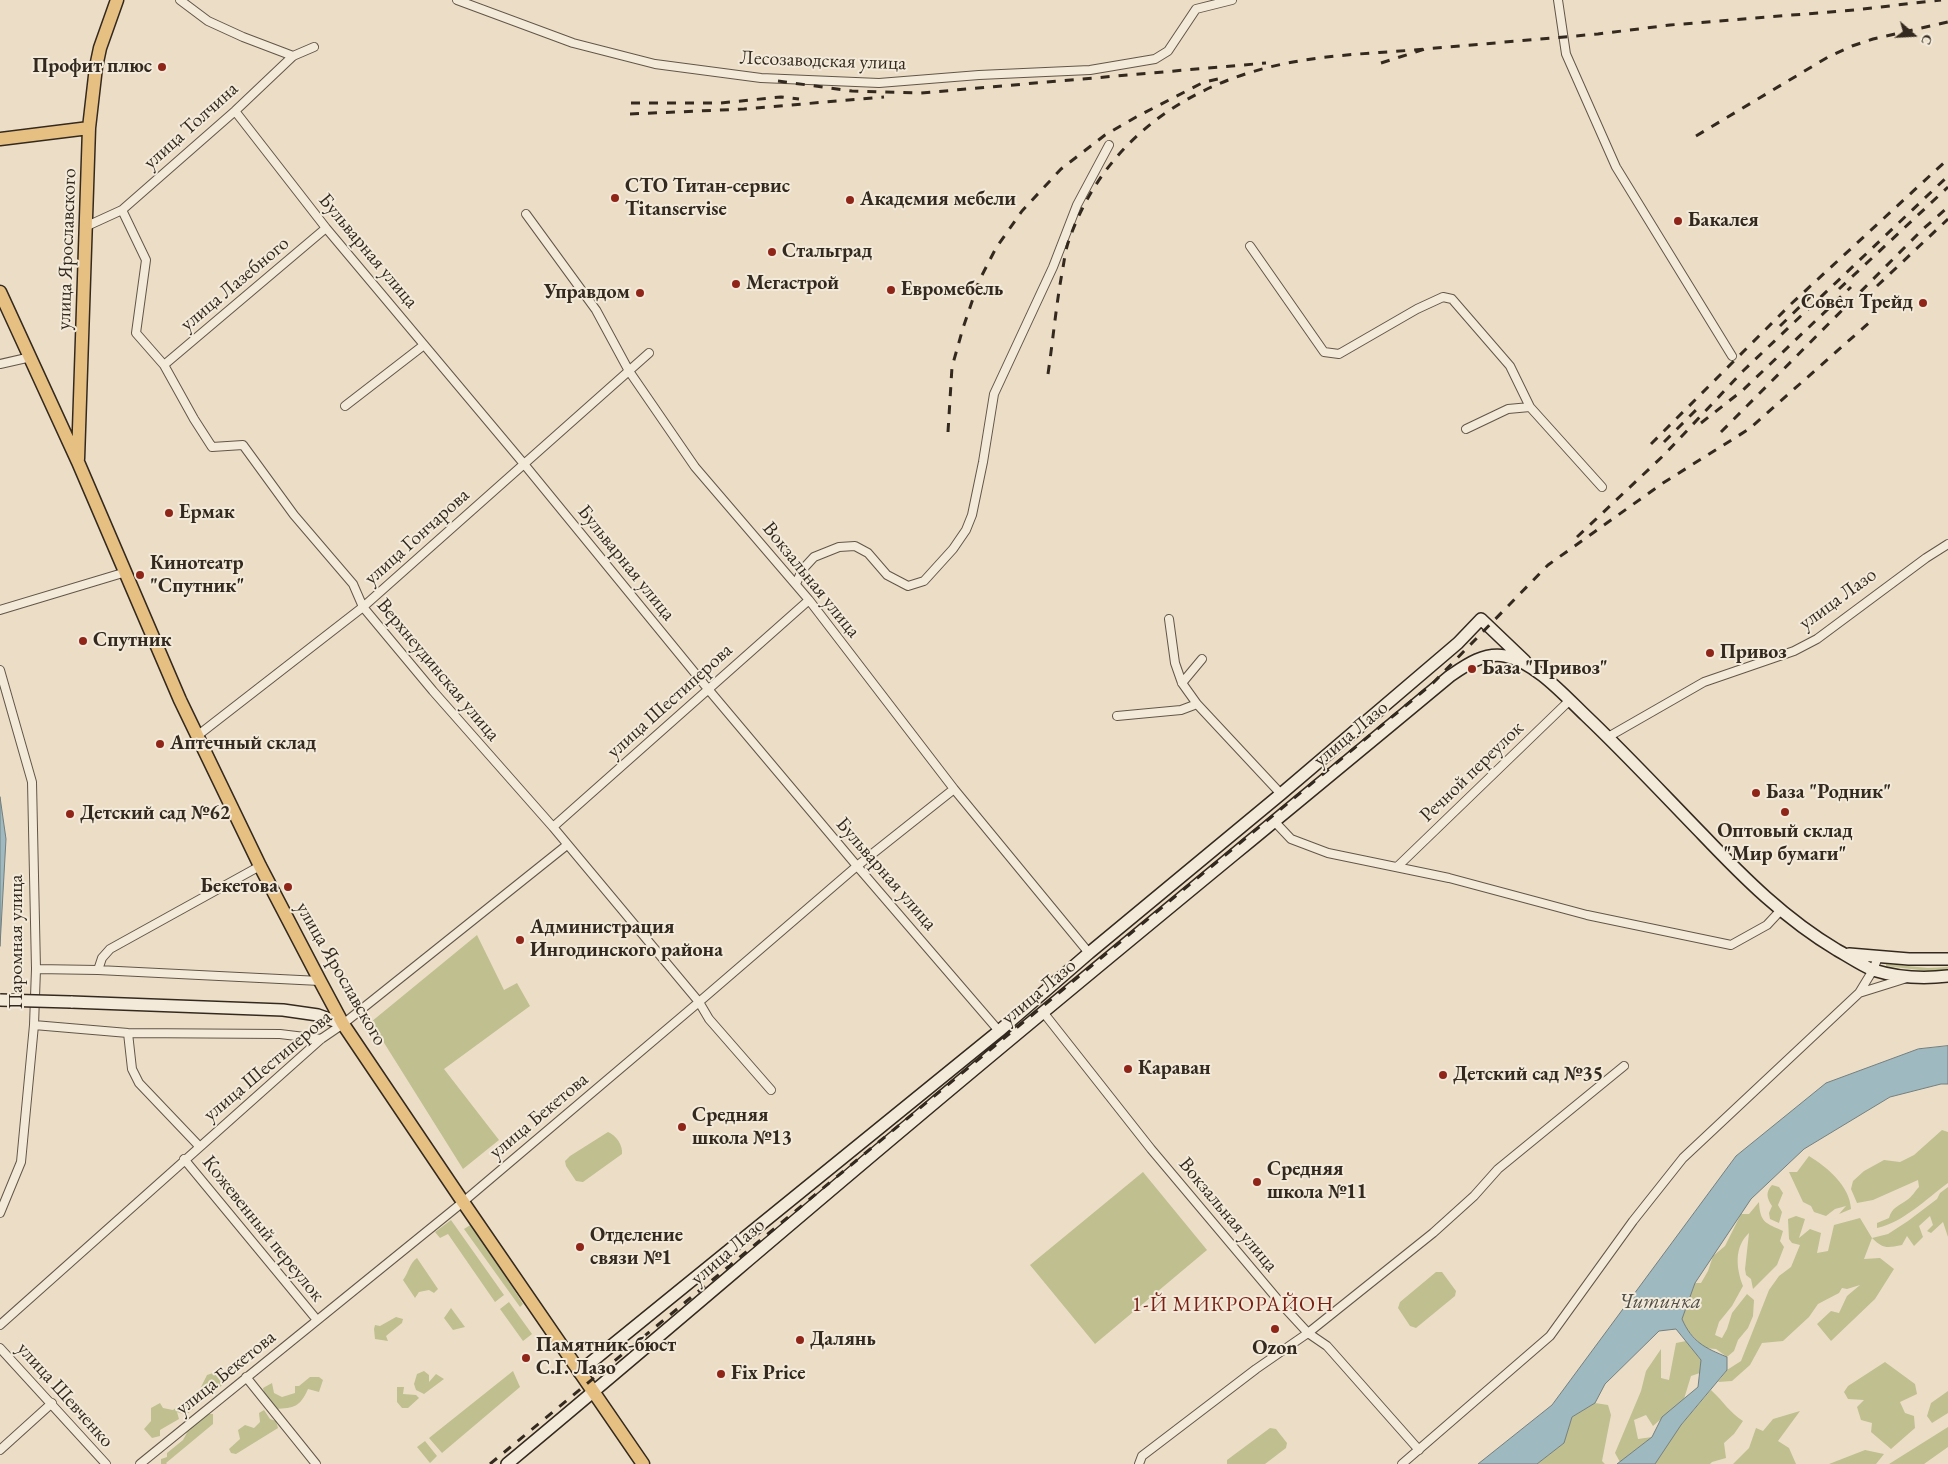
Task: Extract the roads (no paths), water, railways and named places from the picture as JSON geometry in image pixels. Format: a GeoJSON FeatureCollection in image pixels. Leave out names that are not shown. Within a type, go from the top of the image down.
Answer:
{"type":"FeatureCollection","features":[{"type":"Feature","properties":{"kind":"main road","name":"улица Ярославского"},"geometry":{"type":"LineString","coordinates":[[78,462],[89,128],[100,48],[117,0]]}},
{"type":"Feature","properties":{"kind":"main road"},"geometry":{"type":"LineString","coordinates":[[0,139],[89,128]]}},
{"type":"Feature","properties":{"kind":"main road","name":"улица Ярославского"},"geometry":{"type":"LineString","coordinates":[[0,292],[78,462],[180,700],[260,866],[343,1024],[643,1464]]}},
{"type":"Feature","properties":{"kind":"main road","name":"улица Лазо"},"geometry":{"type":"LineString","coordinates":[[579,1372],[999,1031],[1458,643],[1481,619],[1608,737],[1747,880],[1780,911],[1812,935],[1873,970],[1911,977],[1948,976]]}},
{"type":"Feature","properties":{"kind":"main road","name":"улица Лазо"},"geometry":{"type":"LineString","coordinates":[[507,1464],[1043,1012],[1450,676],[1472,662],[1488,656],[1505,656],[1533,668]]}},
{"type":"Feature","properties":{"kind":"main road","name":"улица Лазо"},"geometry":{"type":"LineString","coordinates":[[1844,954],[1909,960],[1948,959]]}},
{"type":"Feature","properties":{"kind":"main road"},"geometry":{"type":"LineString","coordinates":[[0,1000],[283,1010],[318,1015],[343,1024]]}},
{"type":"Feature","properties":{"kind":"street"},"geometry":{"type":"LineString","coordinates":[[180,0],[208,21],[244,38],[292,56]]}},
{"type":"Feature","properties":{"kind":"street","name":"Лесозаводская улица"},"geometry":{"type":"LineString","coordinates":[[457,0],[573,43],[655,64],[761,78],[879,83],[979,75],[1090,70],[1155,59],[1168,51],[1196,9],[1232,0]]}},
{"type":"Feature","properties":{"kind":"street"},"geometry":{"type":"LineString","coordinates":[[1558,0],[1566,54],[1616,167],[1732,356]]}},
{"type":"Feature","properties":{"kind":"street","name":"улица Толчина"},"geometry":{"type":"LineString","coordinates":[[86,226],[122,210],[234,111],[292,56],[314,47]]}},
{"type":"Feature","properties":{"kind":"street","name":"Бульварная улица"},"geometry":{"type":"LineString","coordinates":[[234,111],[326,228],[524,464],[708,689],[999,1031]]}},
{"type":"Feature","properties":{"kind":"street"},"geometry":{"type":"LineString","coordinates":[[796,584],[802,570],[814,557],[839,547],[855,546],[868,553],[887,575],[908,586],[924,581],[953,549],[966,530],[972,515],[994,394],[1053,267],[1077,204],[1109,145]]}},
{"type":"Feature","properties":{"kind":"street","name":"Верхнеудинская улица"},"geometry":{"type":"LineString","coordinates":[[122,210],[146,260],[136,333],[164,365],[212,447],[243,445],[294,515],[353,584],[362,607],[568,845],[700,1002],[709,1019],[771,1090]]}},
{"type":"Feature","properties":{"kind":"street","name":"Вокзальная улица"},"geometry":{"type":"LineString","coordinates":[[526,214],[596,310],[629,371],[695,467],[809,600],[954,789],[1089,953]]}},
{"type":"Feature","properties":{"kind":"street","name":"улица Лазебного"},"geometry":{"type":"LineString","coordinates":[[164,365],[326,228]]}},
{"type":"Feature","properties":{"kind":"street"},"geometry":{"type":"LineString","coordinates":[[1250,246],[1324,352],[1339,354],[1417,309],[1443,297],[1452,299],[1510,366],[1530,407],[1602,487]]}},
{"type":"Feature","properties":{"kind":"street"},"geometry":{"type":"LineString","coordinates":[[345,406],[424,345]]}},
{"type":"Feature","properties":{"kind":"street","name":"улица Гончарова"},"geometry":{"type":"LineString","coordinates":[[197,736],[362,607],[649,353]]}},
{"type":"Feature","properties":{"kind":"street"},"geometry":{"type":"LineString","coordinates":[[0,364],[31,357]]}},
{"type":"Feature","properties":{"kind":"street"},"geometry":{"type":"LineString","coordinates":[[1466,429],[1508,409],[1530,407]]}},
{"type":"Feature","properties":{"kind":"street","name":"улица Лазо"},"geometry":{"type":"LineString","coordinates":[[1608,737],[1704,682],[1794,651],[1817,639],[1926,558],[1948,544]]}},
{"type":"Feature","properties":{"kind":"street"},"geometry":{"type":"LineString","coordinates":[[0,610],[126,572]]}},
{"type":"Feature","properties":{"kind":"street","name":"улица Шестиперова"},"geometry":{"type":"LineString","coordinates":[[552,827],[809,600]]}},
{"type":"Feature","properties":{"kind":"street"},"geometry":{"type":"LineString","coordinates":[[1169,619],[1175,663],[1182,683],[1197,704],[1281,794]]}},
{"type":"Feature","properties":{"kind":"street"},"geometry":{"type":"LineString","coordinates":[[1182,683],[1202,659]]}},
{"type":"Feature","properties":{"kind":"street","name":"Паромная улица"},"geometry":{"type":"LineString","coordinates":[[0,670],[32,782],[36,969],[34,1026],[21,1162],[0,1213]]}},
{"type":"Feature","properties":{"kind":"street","name":"Речной переулок"},"geometry":{"type":"LineString","coordinates":[[1397,867],[1570,700]]}},
{"type":"Feature","properties":{"kind":"street"},"geometry":{"type":"LineString","coordinates":[[1117,716],[1181,710],[1197,704]]}},
{"type":"Feature","properties":{"kind":"street","name":"улица Бекетова"},"geometry":{"type":"LineString","coordinates":[[146,1462],[246,1377],[463,1202],[700,1002],[857,866],[954,789]]}},
{"type":"Feature","properties":{"kind":"street"},"geometry":{"type":"LineString","coordinates":[[1274,822],[1291,840],[1328,853],[1450,878],[1587,914],[1731,944],[1767,925],[1780,911]]}},
{"type":"Feature","properties":{"kind":"street","name":"улица Шестиперова"},"geometry":{"type":"LineString","coordinates":[[0,1325],[184,1159],[321,1039],[343,1024],[568,845]]}},
{"type":"Feature","properties":{"kind":"street"},"geometry":{"type":"LineString","coordinates":[[98,970],[102,958],[110,950],[260,866]]}},
{"type":"Feature","properties":{"kind":"street"},"geometry":{"type":"LineString","coordinates":[[1402,1464],[1550,1336],[1633,1221],[1683,1158],[1859,993],[1873,970],[1878,956]]}},
{"type":"Feature","properties":{"kind":"street"},"geometry":{"type":"LineString","coordinates":[[36,969],[98,970],[320,981]]}},
{"type":"Feature","properties":{"kind":"street"},"geometry":{"type":"LineString","coordinates":[[1859,993],[1911,977]]}},
{"type":"Feature","properties":{"kind":"street","name":"Вокзальная улица"},"geometry":{"type":"LineString","coordinates":[[1043,1012],[1151,1148],[1308,1333],[1327,1346],[1419,1450]]}},
{"type":"Feature","properties":{"kind":"street"},"geometry":{"type":"LineString","coordinates":[[34,1026],[128,1033],[280,1034],[321,1039]]}},
{"type":"Feature","properties":{"kind":"street","name":"Кожевенный переулок"},"geometry":{"type":"LineString","coordinates":[[128,1033],[132,1069],[139,1084],[199,1146]]}},
{"type":"Feature","properties":{"kind":"street"},"geometry":{"type":"LineString","coordinates":[[1139,1464],[1142,1456],[1256,1369],[1308,1333],[1432,1233],[1474,1196],[1498,1169],[1624,1066]]}},
{"type":"Feature","properties":{"kind":"street","name":"Кожевенный переулок"},"geometry":{"type":"LineString","coordinates":[[184,1159],[317,1320]]}},
{"type":"Feature","properties":{"kind":"street","name":"улица Шевченко"},"geometry":{"type":"LineString","coordinates":[[0,1348],[106,1464]]}},
{"type":"Feature","properties":{"kind":"street"},"geometry":{"type":"LineString","coordinates":[[246,1377],[316,1464]]}},
{"type":"Feature","properties":{"kind":"street"},"geometry":{"type":"LineString","coordinates":[[0,1450],[52,1403]]}},
{"type":"Feature","properties":{"kind":"water"},"geometry":{"type":"Polygon","coordinates":[[[0,797],[6,839],[0,946],[0,797]]]}},
{"type":"Feature","properties":{"kind":"water","name":"Читинка"},"geometry":{"type":"Polygon","coordinates":[[[1948,1046],[1948,1084],[1941,1084],[1890,1097],[1804,1149],[1751,1199],[1695,1283],[1682,1319],[1695,1339],[1727,1357],[1727,1370],[1681,1425],[1655,1464],[1617,1464],[1652,1437],[1662,1417],[1698,1387],[1701,1360],[1676,1329],[1659,1331],[1605,1384],[1595,1403],[1572,1417],[1564,1443],[1537,1464],[1478,1464],[1552,1405],[1736,1156],[1826,1083],[1918,1049],[1948,1046]]]}},
{"type":"Feature","properties":{"kind":"railway"},"geometry":{"type":"LineString","coordinates":[[1381,63],[1425,49],[1598,34],[1670,25],[1854,10],[1941,0]]}},
{"type":"Feature","properties":{"kind":"railway"},"geometry":{"type":"LineString","coordinates":[[1696,136],[1828,57],[1852,46],[1873,39],[1948,22]]}},
{"type":"Feature","properties":{"kind":"railway"},"geometry":{"type":"LineString","coordinates":[[1048,374],[1060,285],[1068,243],[1083,206],[1103,174],[1127,145],[1155,121],[1185,100],[1219,84],[1255,71],[1326,57],[1425,49]]}},
{"type":"Feature","properties":{"kind":"railway"},"geometry":{"type":"LineString","coordinates":[[778,81],[852,91],[921,93],[1266,63]]}},
{"type":"Feature","properties":{"kind":"railway"},"geometry":{"type":"LineString","coordinates":[[948,432],[952,367],[963,328],[979,281],[996,248],[1022,211],[1061,169],[1105,135],[1204,82],[1223,78]]}},
{"type":"Feature","properties":{"kind":"railway"},"geometry":{"type":"LineString","coordinates":[[631,103],[720,103],[781,97],[799,99]]}},
{"type":"Feature","properties":{"kind":"railway"},"geometry":{"type":"LineString","coordinates":[[630,114],[744,109],[884,97]]}},
{"type":"Feature","properties":{"kind":"railway"},"geometry":{"type":"LineString","coordinates":[[1651,444],[1791,304],[1948,159]]}},
{"type":"Feature","properties":{"kind":"railway"},"geometry":{"type":"LineString","coordinates":[[1577,537],[1665,454],[1743,371],[1948,176]]}},
{"type":"Feature","properties":{"kind":"railway"},"geometry":{"type":"LineString","coordinates":[[1839,289],[1948,187]]}},
{"type":"Feature","properties":{"kind":"railway"},"geometry":{"type":"LineString","coordinates":[[1721,432],[1922,230],[1948,207]]}},
{"type":"Feature","properties":{"kind":"railway"},"geometry":{"type":"LineString","coordinates":[[1877,286],[1948,219]]}},
{"type":"Feature","properties":{"kind":"railway"},"geometry":{"type":"LineString","coordinates":[[1701,423],[1743,390],[1851,287]]}},
{"type":"Feature","properties":{"kind":"railway"},"geometry":{"type":"LineString","coordinates":[[1780,326],[1816,291]]}},
{"type":"Feature","properties":{"kind":"railway"},"geometry":{"type":"LineString","coordinates":[[490,1464],[1433,683],[1548,565],[1663,483],[1749,429],[1871,321]]}},
{"type":"Feature","properties":{"kind":"railway"},"geometry":{"type":"LineString","coordinates":[[1664,442],[1702,404]]}},
{"type":"Feature","properties":{"kind":"place","name":"Профит плюс"},"geometry":{"type":"Point","coordinates":[162,67]}},
{"type":"Feature","properties":{"kind":"place","name":"СТО Титан-сервис Titanservise"},"geometry":{"type":"Point","coordinates":[615,198]}},
{"type":"Feature","properties":{"kind":"place","name":"Академия мебели"},"geometry":{"type":"Point","coordinates":[850,200]}},
{"type":"Feature","properties":{"kind":"place","name":"Бакалея"},"geometry":{"type":"Point","coordinates":[1678,221]}},
{"type":"Feature","properties":{"kind":"place","name":"Стальград"},"geometry":{"type":"Point","coordinates":[772,252]}},
{"type":"Feature","properties":{"kind":"place","name":"Мегастрой"},"geometry":{"type":"Point","coordinates":[736,284]}},
{"type":"Feature","properties":{"kind":"place","name":"Евромебель"},"geometry":{"type":"Point","coordinates":[891,290]}},
{"type":"Feature","properties":{"kind":"place","name":"Управдом"},"geometry":{"type":"Point","coordinates":[640,293]}},
{"type":"Feature","properties":{"kind":"place","name":"Совел Трейд"},"geometry":{"type":"Point","coordinates":[1923,303]}},
{"type":"Feature","properties":{"kind":"place","name":"Ермак"},"geometry":{"type":"Point","coordinates":[169,513]}},
{"type":"Feature","properties":{"kind":"place","name":"Кинотеатр \"Спутник\""},"geometry":{"type":"Point","coordinates":[140,575]}},
{"type":"Feature","properties":{"kind":"place","name":"Спутник"},"geometry":{"type":"Point","coordinates":[83,641]}},
{"type":"Feature","properties":{"kind":"place","name":"Привоз"},"geometry":{"type":"Point","coordinates":[1710,653]}},
{"type":"Feature","properties":{"kind":"place","name":"База \"Привоз\""},"geometry":{"type":"Point","coordinates":[1472,669]}},
{"type":"Feature","properties":{"kind":"place","name":"Аптечный склад"},"geometry":{"type":"Point","coordinates":[160,744]}},
{"type":"Feature","properties":{"kind":"place","name":"База \"Родник\""},"geometry":{"type":"Point","coordinates":[1756,793]}},
{"type":"Feature","properties":{"kind":"place","name":"Оптовый склад \"Мир бумаги\""},"geometry":{"type":"Point","coordinates":[1785,812]}},
{"type":"Feature","properties":{"kind":"place","name":"Детский сад №62"},"geometry":{"type":"Point","coordinates":[70,814]}},
{"type":"Feature","properties":{"kind":"place","name":"Бекетова"},"geometry":{"type":"Point","coordinates":[288,887]}},
{"type":"Feature","properties":{"kind":"place","name":"Администрация Ингодинского района"},"geometry":{"type":"Point","coordinates":[520,940]}},
{"type":"Feature","properties":{"kind":"place","name":"Караван"},"geometry":{"type":"Point","coordinates":[1128,1069]}},
{"type":"Feature","properties":{"kind":"place","name":"Детский сад №35"},"geometry":{"type":"Point","coordinates":[1443,1075]}},
{"type":"Feature","properties":{"kind":"place","name":"Средняя школа №13"},"geometry":{"type":"Point","coordinates":[682,1127]}},
{"type":"Feature","properties":{"kind":"place","name":"Средняя школа №11"},"geometry":{"type":"Point","coordinates":[1257,1182]}},
{"type":"Feature","properties":{"kind":"place","name":"Отделение связи №1"},"geometry":{"type":"Point","coordinates":[580,1247]}},
{"type":"Feature","properties":{"kind":"place","name":"Ozon"},"geometry":{"type":"Point","coordinates":[1275,1329]}},
{"type":"Feature","properties":{"kind":"place","name":"Далянь"},"geometry":{"type":"Point","coordinates":[800,1340]}},
{"type":"Feature","properties":{"kind":"place","name":"Памятник-бюст С.Г. Лазо"},"geometry":{"type":"Point","coordinates":[526,1358]}},
{"type":"Feature","properties":{"kind":"place","name":"Fix Price"},"geometry":{"type":"Point","coordinates":[721,1374]}},
{"type":"Feature","properties":{"kind":"district","name":"1-Й МИКРОРАЙОН"},"geometry":{"type":"Point","coordinates":[1233,1305]}}]}
